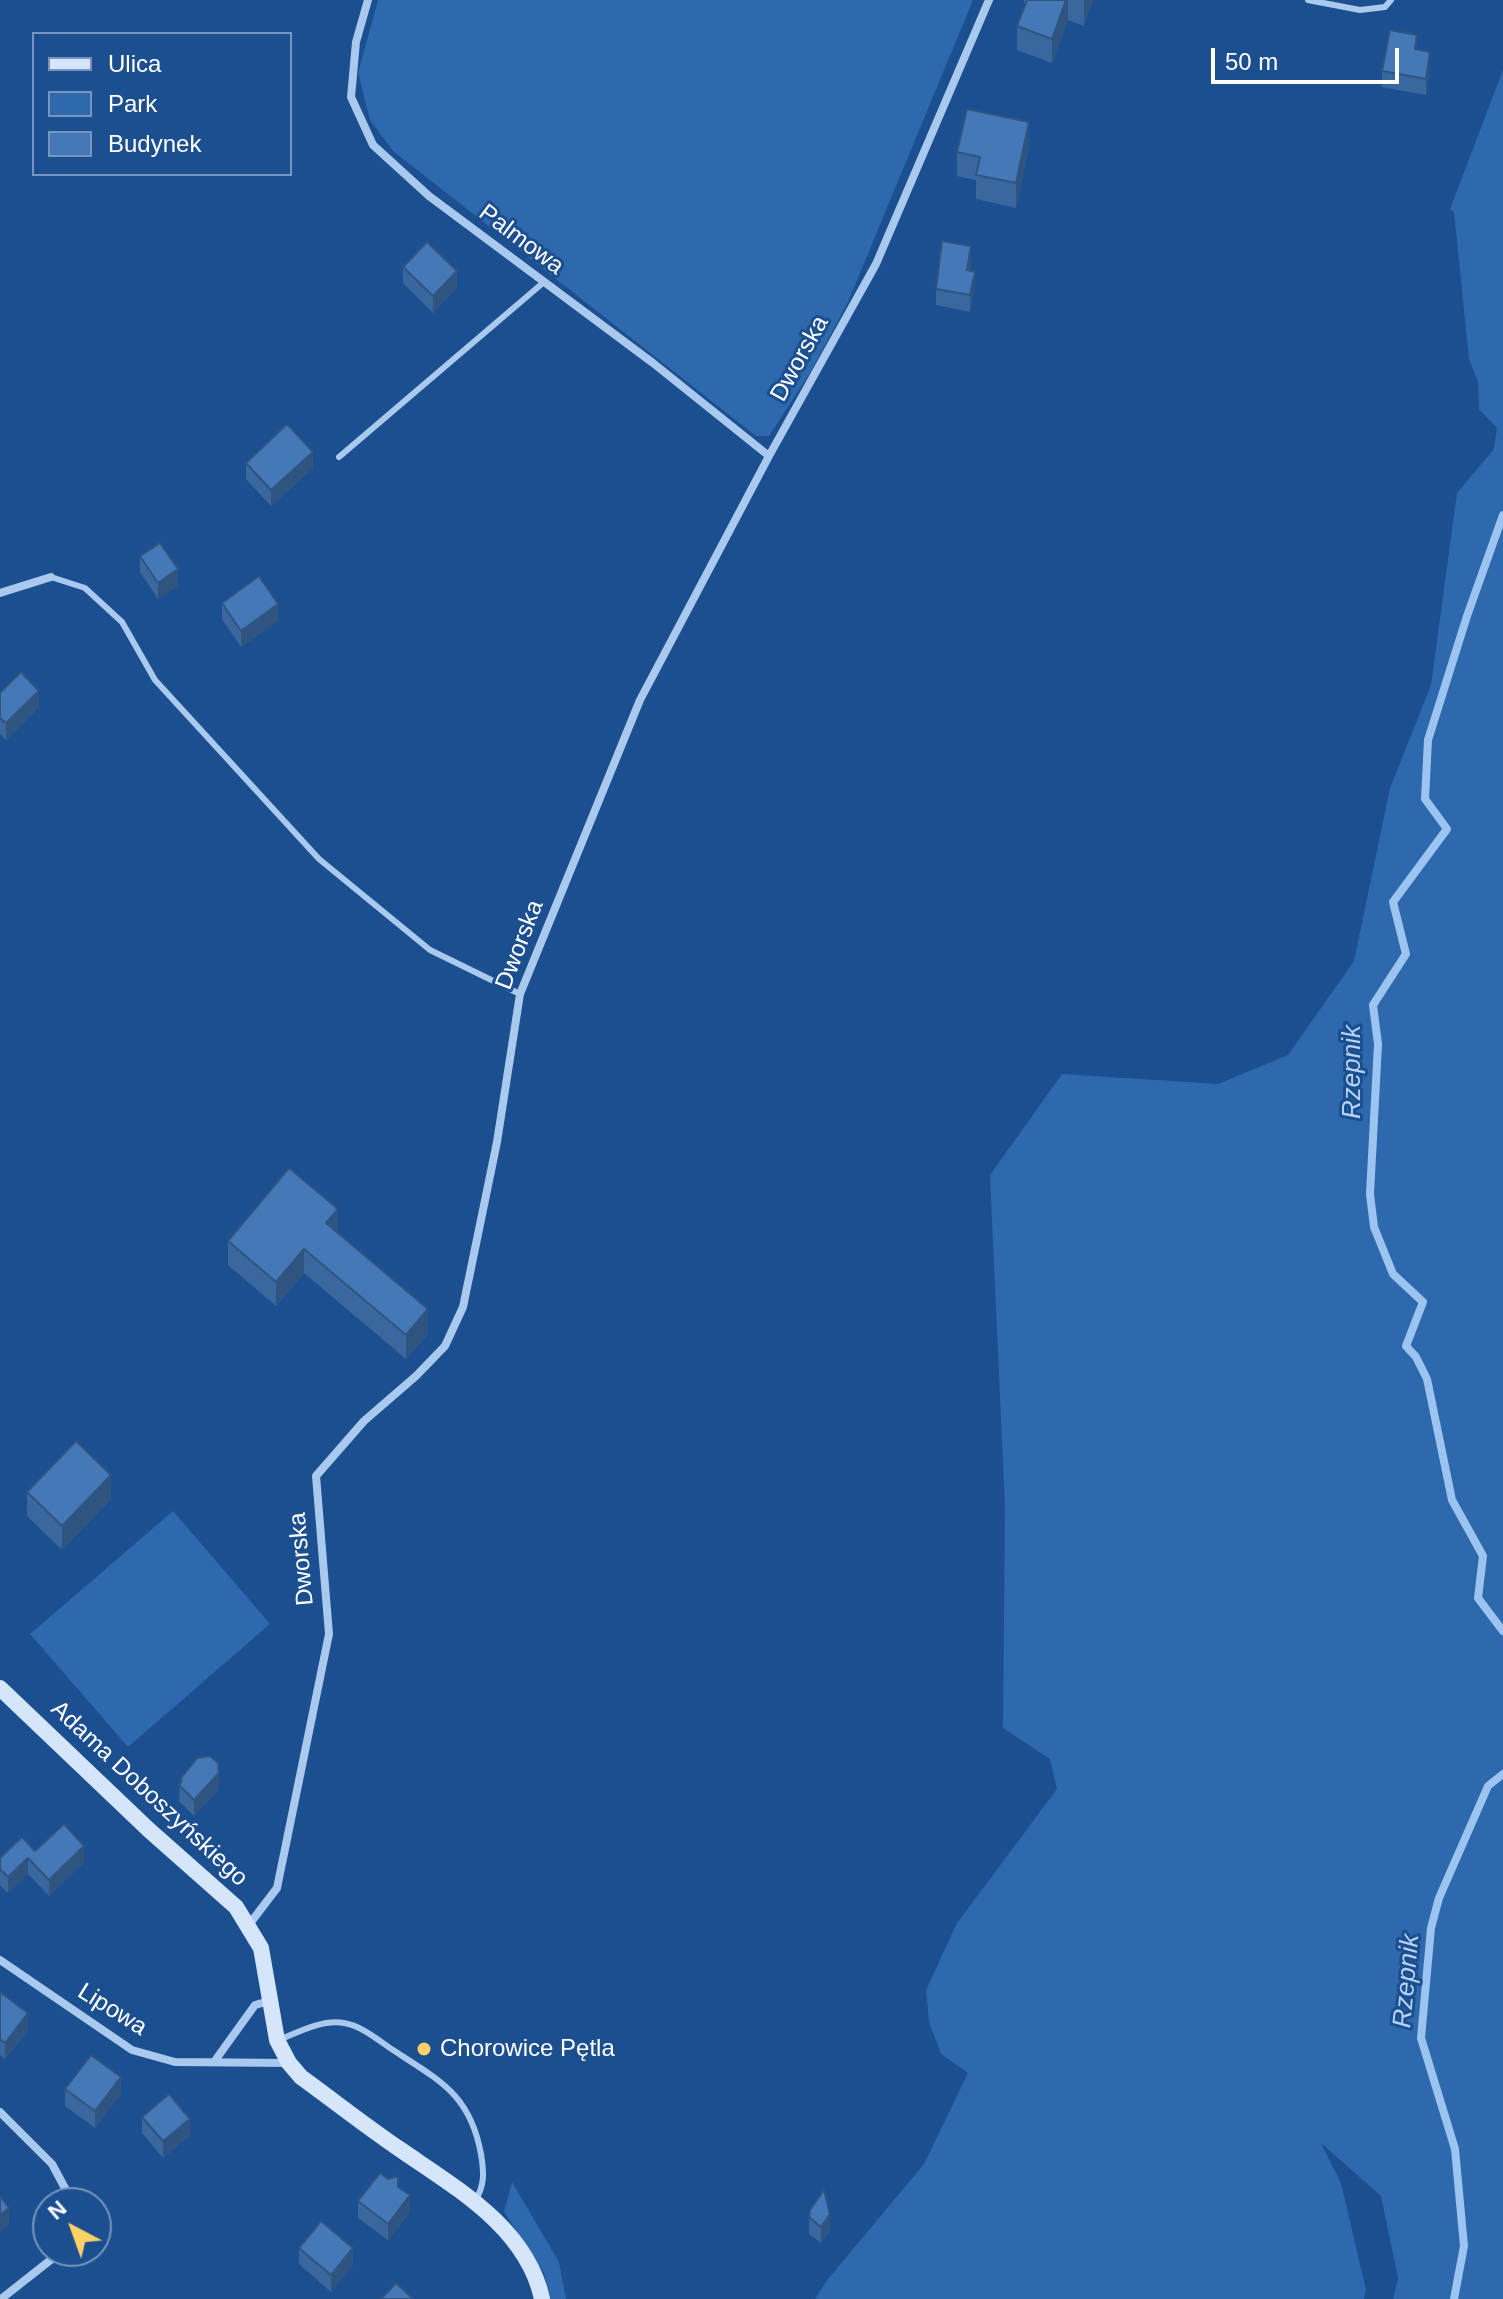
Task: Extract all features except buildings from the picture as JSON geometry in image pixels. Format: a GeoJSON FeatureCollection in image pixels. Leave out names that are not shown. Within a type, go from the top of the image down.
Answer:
{"type":"FeatureCollection","features":[{"type":"Feature","properties":{"kind":"street","name":"Palmowa"},"geometry":{"type":"LineString","coordinates":[[368,0],[356,42],[351,97],[373,145],[429,196],[653,363],[769,456]]}},
{"type":"Feature","properties":{"kind":"street","name":"Dworska"},"geometry":{"type":"LineString","coordinates":[[248,1926],[277,1888],[329,1634],[316,1476],[364,1421],[445,1346],[463,1307],[497,1142],[520,994],[640,700],[769,456],[876,264],[989,0]]}},
{"type":"Feature","properties":{"kind":"street"},"geometry":{"type":"LineString","coordinates":[[0,593],[51,577]]}},
{"type":"Feature","properties":{"kind":"street","name":"Adama Doboszyńskiego"},"geometry":{"type":"LineString","coordinates":[[0,1688],[149,1830],[236,1907],[261,1948],[277,2040],[289,2063],[301,2077],[475,2201],[513,2241],[538,2283],[542,2299]]}},
{"type":"Feature","properties":{"kind":"street","name":"Lipowa"},"geometry":{"type":"LineString","coordinates":[[0,1960],[132,2050],[175,2062],[289,2063]]}},
{"type":"Feature","properties":{"kind":"street"},"geometry":{"type":"LineString","coordinates":[[214,2062],[255,2005],[269,2001]]}},
{"type":"Feature","properties":{"kind":"street"},"geometry":{"type":"LineString","coordinates":[[0,2112],[52,2164],[64,2187]]}},
{"type":"Feature","properties":{"kind":"street"},"geometry":{"type":"LineString","coordinates":[[1,2299],[42,2267]]}},
{"type":"Feature","properties":{"kind":"lane"},"geometry":{"type":"LineString","coordinates":[[1308,0],[1360,10],[1385,7],[1391,0]]}},
{"type":"Feature","properties":{"kind":"lane"},"geometry":{"type":"LineString","coordinates":[[339,457],[544,282]]}},
{"type":"Feature","properties":{"kind":"lane"},"geometry":{"type":"LineString","coordinates":[[51,577],[85,588],[122,622],[155,680],[319,859],[430,950],[520,994]]}},
{"type":"Feature","properties":{"kind":"lane"},"geometry":{"type":"LineString","coordinates":[[277,2040],[327,2023],[345,2023],[363,2030],[449,2089],[471,2116],[479,2141],[483,2189],[475,2201]]}},
{"type":"Feature","properties":{"kind":"green space"},"geometry":{"type":"Polygon","coordinates":[[[378,0],[973,0],[848,302],[810,373],[769,436],[756,436],[393,151],[370,120],[358,73],[378,0]]]}},
{"type":"Feature","properties":{"kind":"green space"},"geometry":{"type":"Polygon","coordinates":[[[1503,70],[1503,2299],[1393,2299],[1398,2278],[1381,2196],[1321,2143],[1341,2183],[1366,2290],[1364,2299],[815,2299],[828,2279],[924,2164],[968,2073],[941,2054],[929,2022],[926,1990],[957,1923],[1057,1789],[1050,1759],[1003,1728],[1005,1507],[990,1175],[1062,1074],[1218,1084],[1288,1055],[1354,961],[1390,788],[1431,685],[1457,493],[1494,449],[1497,428],[1479,409],[1478,382],[1469,359],[1454,212],[1450,209],[1503,70]]]}},
{"type":"Feature","properties":{"kind":"green space"},"geometry":{"type":"Polygon","coordinates":[[[173,1511],[270,1624],[128,1747],[30,1634],[173,1511]]]}},
{"type":"Feature","properties":{"kind":"green space"},"geometry":{"type":"Polygon","coordinates":[[[512,2182],[559,2262],[566,2299],[549,2299],[544,2273],[504,2212],[512,2182]]]}},
{"type":"Feature","properties":{"kind":"waterway","name":"Rzepnik"},"geometry":{"type":"LineString","coordinates":[[1503,515],[1428,740],[1425,799],[1447,829],[1393,902],[1406,954],[1373,1005],[1378,1044],[1370,1194],[1374,1227],[1393,1274],[1423,1302],[1406,1346],[1416,1357],[1427,1379],[1452,1500],[1483,1556],[1478,1598],[1503,1631]]}},
{"type":"Feature","properties":{"kind":"waterway","name":"Rzepnik"},"geometry":{"type":"LineString","coordinates":[[1454,2299],[1464,2246],[1455,2149],[1421,2038],[1431,1928],[1439,1898],[1488,1786],[1503,1774]]}},
{"type":"Feature","properties":{"kind":"place","name":"Chorowice Pętla"},"geometry":{"type":"Point","coordinates":[424,2049]}}]}
